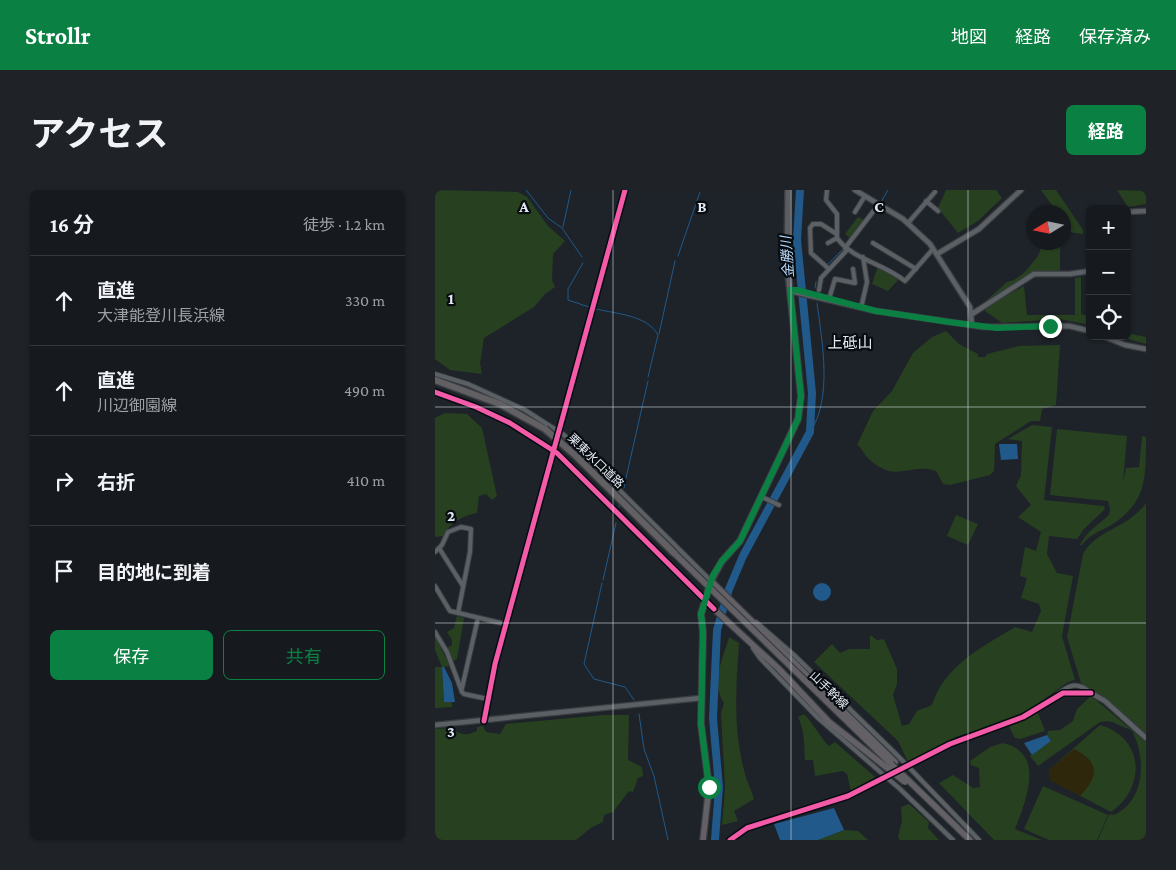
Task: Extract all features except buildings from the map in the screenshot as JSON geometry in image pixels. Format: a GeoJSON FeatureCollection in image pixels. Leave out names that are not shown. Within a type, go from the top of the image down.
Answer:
{"type":"FeatureCollection","features":[{"type":"Feature","properties":{"kind":"highway","name":"栗東水口道路"},"geometry":{"type":"LineString","coordinates":[[435,380],[500,404],[545,429],[575,454],[674,553]]}},
{"type":"Feature","properties":{"kind":"main road"},"geometry":{"type":"LineString","coordinates":[[703,840],[709,787],[701,733],[703,632],[701,614],[711,581],[722,561],[740,541],[794,430],[801,396],[786,244],[788,190]]}},
{"type":"Feature","properties":{"kind":"main road","name":"山手幹線"},"geometry":{"type":"LineString","coordinates":[[674,553],[970,840]]}},
{"type":"Feature","properties":{"kind":"main road"},"geometry":{"type":"LineString","coordinates":[[711,581],[749,617],[890,764]]}},
{"type":"Feature","properties":{"kind":"main road"},"geometry":{"type":"LineString","coordinates":[[714,609],[829,722],[890,764]]}},
{"type":"Feature","properties":{"kind":"main road"},"geometry":{"type":"LineString","coordinates":[[908,781],[945,816]]}},
{"type":"Feature","properties":{"kind":"street"},"geometry":{"type":"LineString","coordinates":[[484,721],[505,624],[625,190]]}},
{"type":"Feature","properties":{"kind":"street"},"geometry":{"type":"LineString","coordinates":[[827,190],[826,200],[837,214],[835,233],[846,249],[887,268],[905,281],[933,249]]}},
{"type":"Feature","properties":{"kind":"street"},"geometry":{"type":"LineString","coordinates":[[855,190],[908,223],[933,249],[970,307],[972,326]]}},
{"type":"Feature","properties":{"kind":"street"},"geometry":{"type":"LineString","coordinates":[[937,254],[979,229],[1021,190]]}},
{"type":"Feature","properties":{"kind":"street"},"geometry":{"type":"LineString","coordinates":[[908,223],[935,192]]}},
{"type":"Feature","properties":{"kind":"street"},"geometry":{"type":"LineString","coordinates":[[855,212],[865,196]]}},
{"type":"Feature","properties":{"kind":"street"},"geometry":{"type":"LineString","coordinates":[[926,201],[937,211]]}},
{"type":"Feature","properties":{"kind":"street"},"geometry":{"type":"LineString","coordinates":[[819,290],[821,278],[846,249],[879,204]]}},
{"type":"Feature","properties":{"kind":"street"},"geometry":{"type":"LineString","coordinates":[[1131,212],[1146,212]]}},
{"type":"Feature","properties":{"kind":"street"},"geometry":{"type":"LineString","coordinates":[[829,269],[811,253],[810,228],[813,224],[821,224],[835,233]]}},
{"type":"Feature","properties":{"kind":"street"},"geometry":{"type":"LineString","coordinates":[[828,243],[837,238]]}},
{"type":"Feature","properties":{"kind":"street"},"geometry":{"type":"LineString","coordinates":[[873,243],[916,270]]}},
{"type":"Feature","properties":{"kind":"street"},"geometry":{"type":"LineString","coordinates":[[861,308],[867,282],[863,257]]}},
{"type":"Feature","properties":{"kind":"street"},"geometry":{"type":"LineString","coordinates":[[829,299],[835,279],[855,283],[853,269]]}},
{"type":"Feature","properties":{"kind":"street"},"geometry":{"type":"LineString","coordinates":[[972,314],[1034,274],[1070,274],[1086,272]]}},
{"type":"Feature","properties":{"kind":"street"},"geometry":{"type":"LineString","coordinates":[[791,290],[861,308],[972,326],[1003,328],[1069,326],[1086,329]]}},
{"type":"Feature","properties":{"kind":"street"},"geometry":{"type":"LineString","coordinates":[[1113,340],[1125,345],[1146,349]]}},
{"type":"Feature","properties":{"kind":"street"},"geometry":{"type":"LineString","coordinates":[[435,374],[468,384],[517,406],[558,431],[711,581]]}},
{"type":"Feature","properties":{"kind":"street"},"geometry":{"type":"LineString","coordinates":[[435,392],[476,407],[510,423],[553,450],[714,609]]}},
{"type":"Feature","properties":{"kind":"street"},"geometry":{"type":"LineString","coordinates":[[762,497],[779,505]]}},
{"type":"Feature","properties":{"kind":"street"},"geometry":{"type":"LineString","coordinates":[[435,552],[448,532],[461,527],[471,529],[470,552],[458,613]]}},
{"type":"Feature","properties":{"kind":"street"},"geometry":{"type":"LineString","coordinates":[[439,548],[463,586]]}},
{"type":"Feature","properties":{"kind":"street"},"geometry":{"type":"LineString","coordinates":[[435,586],[451,611],[505,624]]}},
{"type":"Feature","properties":{"kind":"street"},"geometry":{"type":"LineString","coordinates":[[749,617],[794,655],[979,840]]}},
{"type":"Feature","properties":{"kind":"street"},"geometry":{"type":"LineString","coordinates":[[462,688],[477,618]]}},
{"type":"Feature","properties":{"kind":"street"},"geometry":{"type":"LineString","coordinates":[[435,632],[447,652],[464,694],[488,699]]}},
{"type":"Feature","properties":{"kind":"street"},"geometry":{"type":"LineString","coordinates":[[749,642],[760,658],[818,718],[886,777],[953,840]]}},
{"type":"Feature","properties":{"kind":"street"},"geometry":{"type":"LineString","coordinates":[[730,840],[738,832],[747,828],[828,804],[908,767],[950,744],[1023,717],[1066,688],[1076,684],[1080,684],[1105,701],[1146,738]]}},
{"type":"Feature","properties":{"kind":"street"},"geometry":{"type":"LineString","coordinates":[[1056,696],[1074,692],[1091,693]]}},
{"type":"Feature","properties":{"kind":"street"},"geometry":{"type":"LineString","coordinates":[[435,724],[484,721],[701,698]]}},
{"type":"Feature","properties":{"kind":"green space"},"geometry":{"type":"Polygon","coordinates":[[[435,190],[518,192],[527,197],[548,226],[565,241],[553,254],[552,280],[555,287],[545,294],[534,307],[484,338],[480,363],[482,374],[450,370],[435,359],[435,190]]]}},
{"type":"Feature","properties":{"kind":"green space"},"geometry":{"type":"Polygon","coordinates":[[[946,190],[996,190],[1002,198],[978,221],[958,233],[938,208],[946,190]]]}},
{"type":"Feature","properties":{"kind":"green space"},"geometry":{"type":"Polygon","coordinates":[[[1041,190],[1056,190],[1066,205],[1052,205],[1041,190]]]}},
{"type":"Feature","properties":{"kind":"green space"},"geometry":{"type":"Polygon","coordinates":[[[1117,190],[1146,191],[1146,204],[1131,206],[1127,205],[1117,190]]]}},
{"type":"Feature","properties":{"kind":"green space"},"geometry":{"type":"Polygon","coordinates":[[[1071,212],[1083,230],[1083,234],[1071,232],[1071,212]]]}},
{"type":"Feature","properties":{"kind":"green space"},"geometry":{"type":"Polygon","coordinates":[[[858,217],[864,220],[850,238],[845,234],[858,217]]]}},
{"type":"Feature","properties":{"kind":"green space"},"geometry":{"type":"Polygon","coordinates":[[[1040,250],[1060,250],[1060,271],[1034,271],[978,308],[1007,282],[1014,280],[1025,272],[1038,256],[1040,250]]]}},
{"type":"Feature","properties":{"kind":"green space"},"geometry":{"type":"Polygon","coordinates":[[[878,266],[899,279],[888,291],[872,284],[878,266]]]}},
{"type":"Feature","properties":{"kind":"green space"},"geometry":{"type":"Polygon","coordinates":[[[1081,277],[1081,314],[1086,316],[1086,324],[1059,319],[1002,323],[985,311],[986,307],[1024,286],[1027,315],[1075,315],[1075,278],[1081,277]]]}},
{"type":"Feature","properties":{"kind":"green space"},"geometry":{"type":"Polygon","coordinates":[[[946,331],[959,344],[978,354],[978,357],[985,357],[987,354],[1019,346],[1060,345],[1056,405],[1042,409],[1040,421],[1031,421],[995,444],[994,471],[990,475],[950,485],[943,484],[936,471],[929,469],[897,472],[884,469],[871,461],[857,445],[873,411],[892,391],[913,353],[932,337],[946,331]]]}},
{"type":"Feature","properties":{"kind":"green space"},"geometry":{"type":"Polygon","coordinates":[[[1131,334],[1146,337],[1146,344],[1131,340],[1131,334]]]}},
{"type":"Feature","properties":{"kind":"green space"},"geometry":{"type":"Polygon","coordinates":[[[445,413],[467,414],[482,428],[497,496],[492,500],[486,494],[479,496],[477,513],[457,520],[443,536],[435,537],[435,418],[445,413]]]}},
{"type":"Feature","properties":{"kind":"green space"},"geometry":{"type":"Polygon","coordinates":[[[1032,425],[1052,427],[1044,500],[1104,506],[1105,509],[1084,529],[1077,539],[1049,536],[1047,554],[1057,573],[1073,576],[1062,636],[1075,680],[1068,682],[1029,710],[989,728],[958,736],[908,762],[898,741],[814,662],[832,644],[840,653],[849,649],[870,649],[870,635],[877,640],[884,639],[897,669],[897,684],[893,695],[902,726],[909,724],[917,711],[932,705],[938,691],[955,668],[977,650],[1015,627],[1032,632],[1041,611],[1039,604],[1021,598],[1027,578],[1020,576],[1025,547],[1036,551],[1041,532],[1018,517],[1031,505],[1016,486],[1021,475],[1022,441],[1008,439],[1032,425]]]}},
{"type":"Feature","properties":{"kind":"green space"},"geometry":{"type":"Polygon","coordinates":[[[1057,429],[1127,436],[1123,483],[1126,468],[1139,467],[1142,436],[1146,437],[1144,478],[1137,499],[1131,509],[1122,517],[1091,536],[1082,545],[1080,545],[1087,534],[1109,514],[1108,501],[1050,495],[1057,429]]]}},
{"type":"Feature","properties":{"kind":"green space"},"geometry":{"type":"Polygon","coordinates":[[[1146,503],[1146,734],[1103,697],[1081,683],[1067,637],[1083,554],[1096,539],[1131,518],[1146,503]]]}},
{"type":"Feature","properties":{"kind":"green space"},"geometry":{"type":"Polygon","coordinates":[[[956,515],[978,524],[968,545],[947,536],[956,515]]]}},
{"type":"Feature","properties":{"kind":"green space"},"geometry":{"type":"Polygon","coordinates":[[[457,616],[464,618],[457,659],[453,661],[447,648],[452,645],[452,640],[447,632],[454,628],[457,616]]]}},
{"type":"Feature","properties":{"kind":"green space"},"geometry":{"type":"Polygon","coordinates":[[[435,636],[450,666],[442,667],[435,650],[435,636]]]}},
{"type":"Feature","properties":{"kind":"green space"},"geometry":{"type":"Polygon","coordinates":[[[729,637],[739,643],[736,691],[738,739],[745,774],[754,799],[734,811],[738,821],[722,825],[725,788],[721,713],[724,703],[718,687],[718,679],[729,637]]]}},
{"type":"Feature","properties":{"kind":"green space"},"geometry":{"type":"Polygon","coordinates":[[[435,667],[442,667],[444,702],[452,702],[452,707],[435,708],[435,667]]]}},
{"type":"Feature","properties":{"kind":"green space"},"geometry":{"type":"Polygon","coordinates":[[[1091,696],[1146,742],[1146,840],[1098,840],[1109,814],[1114,815],[1131,802],[1139,783],[1141,761],[1134,734],[1131,730],[1111,722],[1100,722],[1038,766],[1030,756],[1051,741],[1047,735],[1048,731],[1060,730],[1073,721],[1077,709],[1091,696]]]}},
{"type":"Feature","properties":{"kind":"green space"},"geometry":{"type":"Polygon","coordinates":[[[1038,713],[1045,731],[1020,739],[1015,738],[1009,727],[1038,713]]]}},
{"type":"Feature","properties":{"kind":"green space"},"geometry":{"type":"Polygon","coordinates":[[[804,714],[829,746],[835,742],[875,777],[851,791],[847,774],[843,771],[815,776],[813,760],[805,760],[803,733],[798,717],[804,714]]]}},
{"type":"Feature","properties":{"kind":"green space"},"geometry":{"type":"Polygon","coordinates":[[[603,715],[629,715],[628,760],[642,767],[643,776],[638,778],[633,792],[629,791],[613,812],[604,815],[603,822],[592,827],[576,840],[435,840],[435,729],[451,728],[457,732],[470,734],[477,731],[477,727],[483,726],[486,732],[500,734],[506,724],[603,715]]]}},
{"type":"Feature","properties":{"kind":"green space"},"geometry":{"type":"Polygon","coordinates":[[[1100,725],[1115,731],[1126,741],[1132,752],[1135,764],[1135,777],[1130,790],[1122,802],[1111,812],[1050,780],[1049,770],[1100,725]]]}},
{"type":"Feature","properties":{"kind":"green space"},"geometry":{"type":"Polygon","coordinates":[[[1003,743],[1016,748],[1025,757],[1029,767],[1027,792],[1015,829],[1042,840],[994,840],[939,783],[953,775],[973,788],[980,787],[979,768],[971,765],[970,761],[990,747],[1003,743]]]}},
{"type":"Feature","properties":{"kind":"green space"},"geometry":{"type":"Polygon","coordinates":[[[1043,786],[1108,815],[1097,840],[1049,840],[1024,829],[1043,786]]]}},
{"type":"Feature","properties":{"kind":"green space"},"geometry":{"type":"Polygon","coordinates":[[[909,804],[929,822],[928,828],[939,840],[900,840],[898,837],[902,821],[901,807],[909,804]]]}},
{"type":"Feature","properties":{"kind":"green space"},"geometry":{"type":"Polygon","coordinates":[[[844,830],[858,831],[868,840],[818,840],[844,830]]]}},
{"type":"Feature","properties":{"kind":"sand"},"geometry":{"type":"Polygon","coordinates":[[[1074,749],[1089,759],[1094,770],[1091,782],[1080,796],[1050,780],[1049,770],[1074,749]]]}},
{"type":"Feature","properties":{"kind":"water"},"geometry":{"type":"Polygon","coordinates":[[[999,444],[1017,444],[1018,459],[1001,460],[999,444]]]}},
{"type":"Feature","properties":{"kind":"water"},"geometry":{"type":"Polygon","coordinates":[[[818,583],[826,583],[831,588],[829,599],[818,601],[813,596],[813,588],[818,583]]]}},
{"type":"Feature","properties":{"kind":"water"},"geometry":{"type":"Polygon","coordinates":[[[442,667],[444,667],[452,683],[455,702],[444,702],[442,667]]]}},
{"type":"Feature","properties":{"kind":"water"},"geometry":{"type":"Polygon","coordinates":[[[1047,735],[1051,741],[1032,755],[1024,743],[1047,735]]]}},
{"type":"Feature","properties":{"kind":"water"},"geometry":{"type":"Polygon","coordinates":[[[834,808],[844,830],[818,840],[780,840],[774,824],[834,808]]]}},
{"type":"Feature","properties":{"kind":"waterway"},"geometry":{"type":"LineString","coordinates":[[526,190],[548,218],[562,228],[582,257]]}},
{"type":"Feature","properties":{"kind":"waterway"},"geometry":{"type":"LineString","coordinates":[[563,227],[571,190]]}},
{"type":"Feature","properties":{"kind":"waterway","name":"金勝川"},"geometry":{"type":"LineString","coordinates":[[715,840],[719,787],[713,718],[717,630],[729,589],[743,556],[810,432],[812,393],[797,240],[800,190]]}},
{"type":"Feature","properties":{"kind":"waterway"},"geometry":{"type":"LineString","coordinates":[[881,202],[888,190]]}},
{"type":"Feature","properties":{"kind":"waterway"},"geometry":{"type":"LineString","coordinates":[[678,256],[700,192]]}},
{"type":"Feature","properties":{"kind":"waterway"},"geometry":{"type":"LineString","coordinates":[[828,264],[843,249]]}},
{"type":"Feature","properties":{"kind":"waterway"},"geometry":{"type":"LineString","coordinates":[[659,334],[675,261]]}},
{"type":"Feature","properties":{"kind":"waterway"},"geometry":{"type":"LineString","coordinates":[[583,263],[568,289],[568,300],[589,307]]}},
{"type":"Feature","properties":{"kind":"waterway"},"geometry":{"type":"LineString","coordinates":[[815,288],[816,282]]}},
{"type":"Feature","properties":{"kind":"waterway"},"geometry":{"type":"LineString","coordinates":[[810,432],[817,419],[824,387],[823,352],[817,303]]}},
{"type":"Feature","properties":{"kind":"waterway"},"geometry":{"type":"LineString","coordinates":[[596,309],[631,316],[647,323],[653,328],[658,335],[648,377]]}},
{"type":"Feature","properties":{"kind":"waterway"},"geometry":{"type":"LineString","coordinates":[[626,478],[648,381]]}},
{"type":"Feature","properties":{"kind":"waterway"},"geometry":{"type":"LineString","coordinates":[[624,488],[625,482]]}},
{"type":"Feature","properties":{"kind":"waterway"},"geometry":{"type":"LineString","coordinates":[[619,507],[620,502]]}},
{"type":"Feature","properties":{"kind":"waterway"},"geometry":{"type":"LineString","coordinates":[[603,580],[616,523]]}},
{"type":"Feature","properties":{"kind":"waterway"},"geometry":{"type":"LineString","coordinates":[[602,583],[584,664],[594,679],[625,687],[634,700]]}},
{"type":"Feature","properties":{"kind":"waterway"},"geometry":{"type":"LineString","coordinates":[[639,714],[644,749],[654,776],[668,840]]}},
{"type":"Feature","properties":{"kind":"cycle path"},"geometry":{"type":"LineString","coordinates":[[484,721],[495,664],[625,190]]}},
{"type":"Feature","properties":{"kind":"cycle path"},"geometry":{"type":"LineString","coordinates":[[435,392],[476,407],[510,423],[557,453],[714,609]]}},
{"type":"Feature","properties":{"kind":"cycle path"},"geometry":{"type":"LineString","coordinates":[[730,840],[747,828],[848,796],[950,744],[1023,717],[1063,693],[1091,693]]}},
{"type":"Feature","properties":{"kind":"district","name":"上砥山"},"geometry":{"type":"Point","coordinates":[850,343]}},
{"type":"Feature","properties":{"kind":"route"},"geometry":{"type":"LineString","coordinates":[[709,787],[701,724],[703,632],[701,614],[713,575],[722,561],[740,541],[798,419],[801,396],[800,378],[793,334],[790,290],[797,290],[876,311],[984,327],[1050,326]]}}]}
